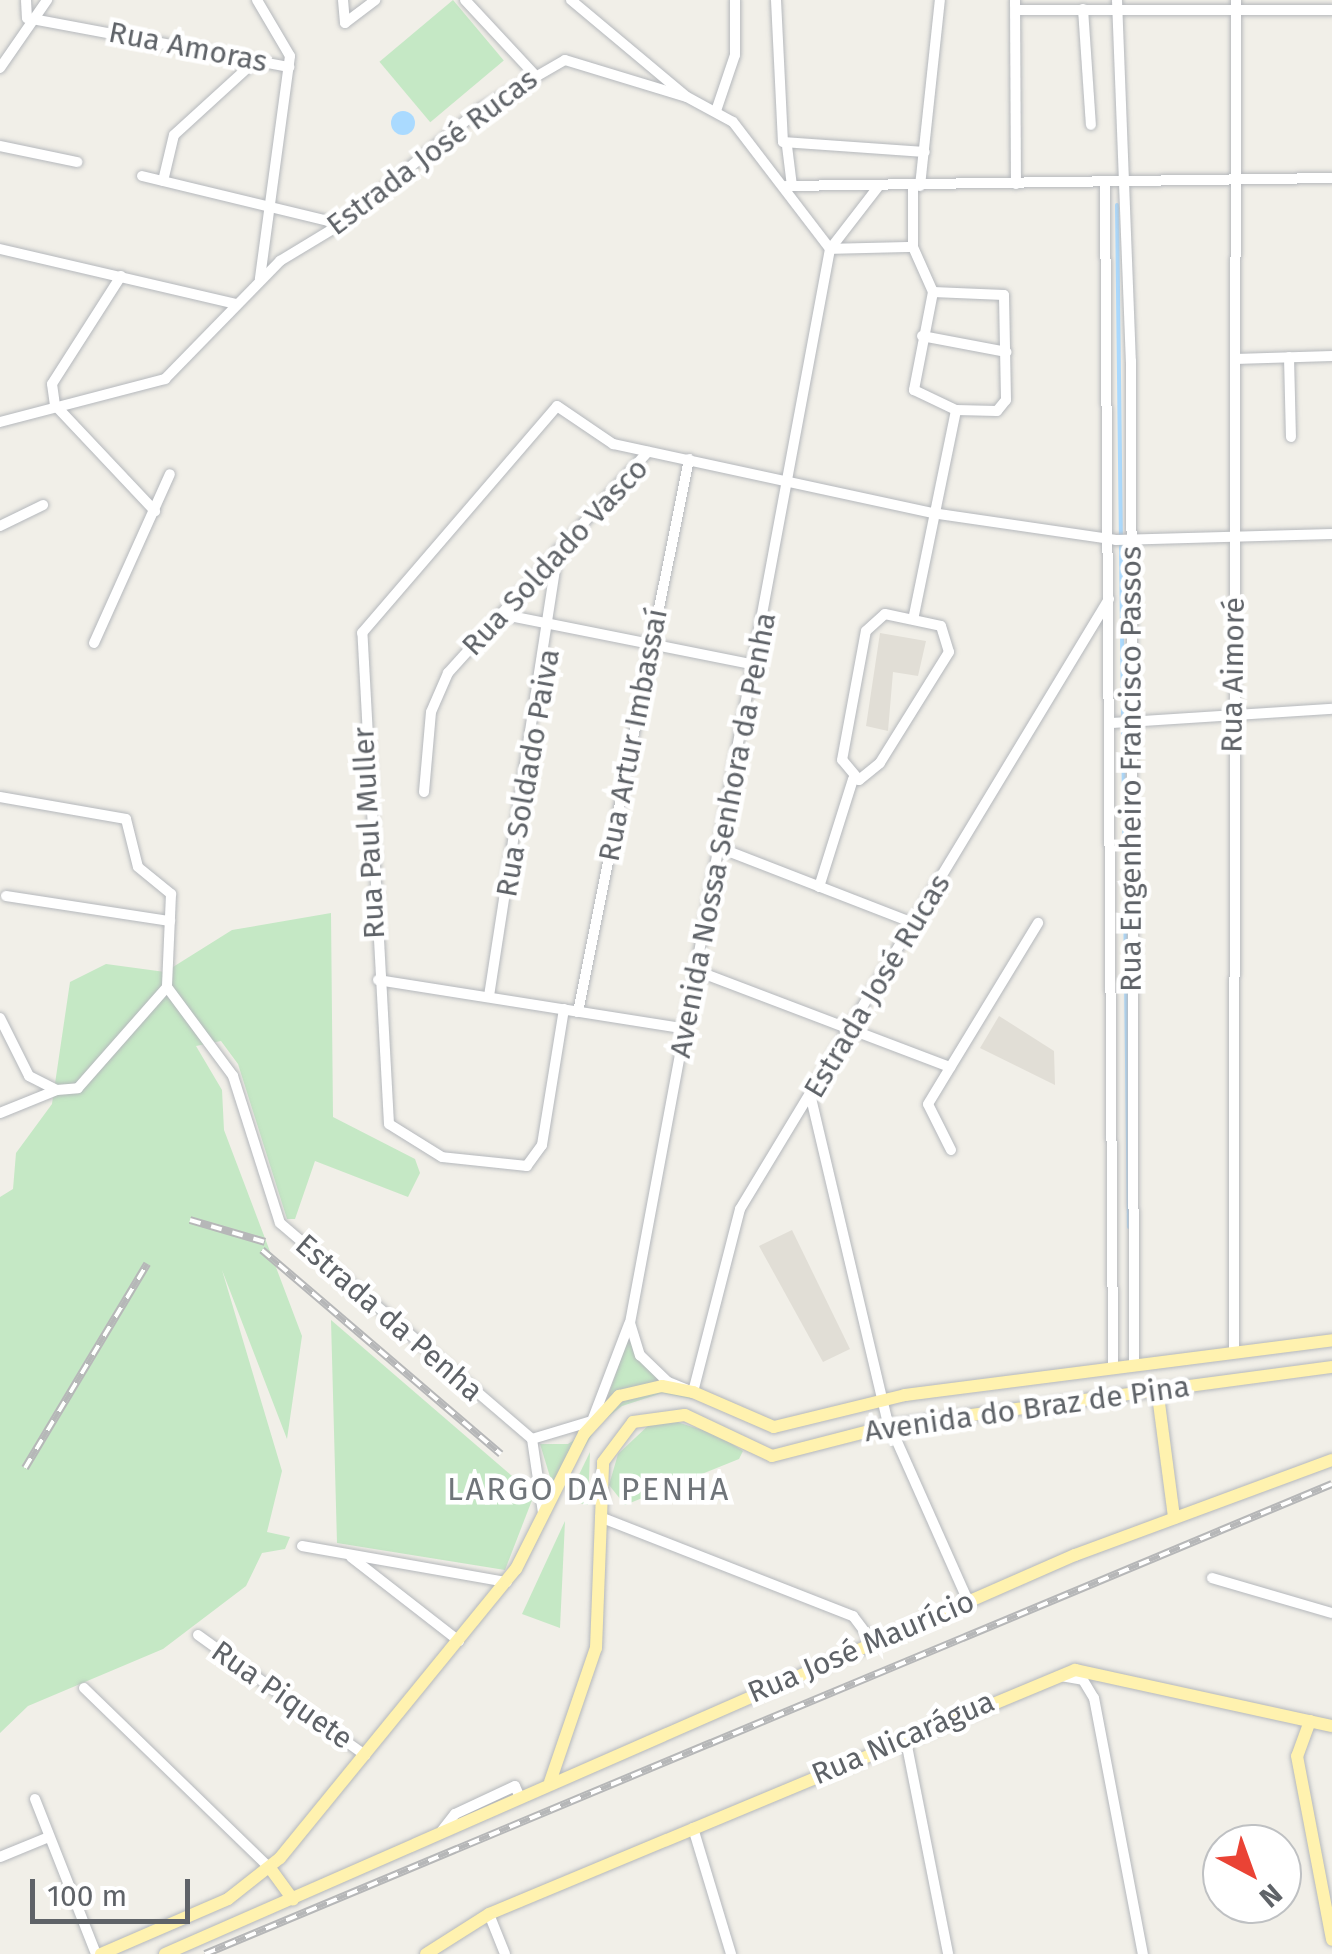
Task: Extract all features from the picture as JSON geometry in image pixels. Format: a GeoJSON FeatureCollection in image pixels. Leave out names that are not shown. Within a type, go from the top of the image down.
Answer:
{"type":"FeatureCollection","features":[{"type":"Feature","properties":{"kind":"main road","name":"Avenida do Braz de Pina"},"geometry":{"type":"LineString","coordinates":[[693,1392],[774,1428],[882,1400],[1134,1360],[1332,1340]]}},
{"type":"Feature","properties":{"kind":"main road","name":"Avenida do Braz de Pina"},"geometry":{"type":"LineString","coordinates":[[600,1517],[611,1443],[633,1422],[674,1414],[772,1456],[889,1426],[1332,1367]]}},
{"type":"Feature","properties":{"kind":"main road"},"geometry":{"type":"LineString","coordinates":[[1158,1388],[1174,1518]]}},
{"type":"Feature","properties":{"kind":"main road"},"geometry":{"type":"LineString","coordinates":[[99,1954],[198,1915],[270,1868],[507,1582],[592,1421],[628,1392],[693,1392]]}},
{"type":"Feature","properties":{"kind":"main road","name":"Rua José Maurício"},"geometry":{"type":"LineString","coordinates":[[165,1954],[440,1833],[518,1792],[550,1782],[968,1602],[1174,1518],[1332,1460]]}},
{"type":"Feature","properties":{"kind":"main road"},"geometry":{"type":"LineString","coordinates":[[550,1782],[596,1648],[600,1517]]}},
{"type":"Feature","properties":{"kind":"main road","name":"Rua Nicarágua"},"geometry":{"type":"LineString","coordinates":[[426,1954],[490,1914],[905,1736],[1056,1676],[1101,1669],[1332,1726]]}},
{"type":"Feature","properties":{"kind":"main road"},"geometry":{"type":"LineString","coordinates":[[1310,1721],[1296,1756],[1332,1940]]}},
{"type":"Feature","properties":{"kind":"main road"},"geometry":{"type":"LineString","coordinates":[[270,1868],[292,1900]]}},
{"type":"Feature","properties":{"kind":"street"},"geometry":{"type":"LineString","coordinates":[[26,0],[27,18]]}},
{"type":"Feature","properties":{"kind":"street"},"geometry":{"type":"LineString","coordinates":[[0,68],[27,18],[47,0]]}},
{"type":"Feature","properties":{"kind":"street"},"geometry":{"type":"LineString","coordinates":[[257,0],[284,40],[289,67],[260,280]]}},
{"type":"Feature","properties":{"kind":"street"},"geometry":{"type":"LineString","coordinates":[[343,0],[345,23],[375,0]]}},
{"type":"Feature","properties":{"kind":"street"},"geometry":{"type":"LineString","coordinates":[[466,0],[533,74]]}},
{"type":"Feature","properties":{"kind":"street"},"geometry":{"type":"LineString","coordinates":[[571,0],[687,97]]}},
{"type":"Feature","properties":{"kind":"street"},"geometry":{"type":"LineString","coordinates":[[716,112],[735,55],[735,0]]}},
{"type":"Feature","properties":{"kind":"street"},"geometry":{"type":"LineString","coordinates":[[776,0],[790,146],[789,186],[1105,183],[1122,177],[1332,178]]}},
{"type":"Feature","properties":{"kind":"street"},"geometry":{"type":"LineString","coordinates":[[933,292],[1001,291],[1006,352],[1004,406],[956,410],[914,390],[933,292],[913,247],[940,0]]}},
{"type":"Feature","properties":{"kind":"street"},"geometry":{"type":"LineString","coordinates":[[1016,184],[1016,5],[1083,9],[1236,4],[1332,10]]}},
{"type":"Feature","properties":{"kind":"street","name":"Rua Aimoré"},"geometry":{"type":"LineString","coordinates":[[1234,1350],[1236,4]]}},
{"type":"Feature","properties":{"kind":"street","name":"Rua Engenheiro Francisco Passos"},"geometry":{"type":"LineString","coordinates":[[1113,1364],[1123,1030],[1122,177],[1118,5]]}},
{"type":"Feature","properties":{"kind":"street"},"geometry":{"type":"LineString","coordinates":[[1083,9],[1091,125]]}},
{"type":"Feature","properties":{"kind":"street","name":"Rua Amoras"},"geometry":{"type":"LineString","coordinates":[[27,18],[289,67]]}},
{"type":"Feature","properties":{"kind":"street"},"geometry":{"type":"LineString","coordinates":[[163,182],[174,135],[256,60]]}},
{"type":"Feature","properties":{"kind":"street","name":"Estrada José Rucas"},"geometry":{"type":"LineString","coordinates":[[0,422],[55,405],[153,386],[260,280],[341,224],[533,74],[577,60],[687,97],[716,112],[789,186],[830,248]]}},
{"type":"Feature","properties":{"kind":"street"},"geometry":{"type":"LineString","coordinates":[[0,146],[76,162]]}},
{"type":"Feature","properties":{"kind":"street"},"geometry":{"type":"LineString","coordinates":[[790,146],[925,152]]}},
{"type":"Feature","properties":{"kind":"street"},"geometry":{"type":"LineString","coordinates":[[142,176],[341,224]]}},
{"type":"Feature","properties":{"kind":"street","name":"Rua Engenheiro Francisco Passos"},"geometry":{"type":"LineString","coordinates":[[1105,183],[1120,539],[1109,600],[1123,721],[1123,1030],[1134,1360]]}},
{"type":"Feature","properties":{"kind":"street"},"geometry":{"type":"LineString","coordinates":[[830,248],[878,187]]}},
{"type":"Feature","properties":{"kind":"street"},"geometry":{"type":"LineString","coordinates":[[830,248],[913,247]]}},
{"type":"Feature","properties":{"kind":"street","name":"Avenida Nossa Senhora da Penha"},"geometry":{"type":"LineString","coordinates":[[630,1323],[830,248]]}},
{"type":"Feature","properties":{"kind":"street"},"geometry":{"type":"LineString","coordinates":[[0,249],[237,304]]}},
{"type":"Feature","properties":{"kind":"street"},"geometry":{"type":"LineString","coordinates":[[122,276],[52,374],[55,405],[154,512]]}},
{"type":"Feature","properties":{"kind":"street"},"geometry":{"type":"LineString","coordinates":[[922,336],[1006,352]]}},
{"type":"Feature","properties":{"kind":"street"},"geometry":{"type":"LineString","coordinates":[[1235,359],[1332,356]]}},
{"type":"Feature","properties":{"kind":"street"},"geometry":{"type":"LineString","coordinates":[[1290,358],[1291,437]]}},
{"type":"Feature","properties":{"kind":"street","name":"Rua Paul Muller"},"geometry":{"type":"LineString","coordinates":[[564,1010],[535,1159],[518,1170],[465,1164],[389,1124],[378,980],[362,633],[557,406],[591,433],[648,452]]}},
{"type":"Feature","properties":{"kind":"street"},"geometry":{"type":"LineString","coordinates":[[914,615],[956,410]]}},
{"type":"Feature","properties":{"kind":"street","name":"Rua Soldado Vasco"},"geometry":{"type":"LineString","coordinates":[[424,792],[436,696],[500,614],[648,452],[932,513],[1120,539],[1332,534]]}},
{"type":"Feature","properties":{"kind":"street","name":"Rua Artur Imbassaí"},"geometry":{"type":"LineString","coordinates":[[578,1012],[689,459]]}},
{"type":"Feature","properties":{"kind":"street"},"geometry":{"type":"LineString","coordinates":[[94,643],[170,474]]}},
{"type":"Feature","properties":{"kind":"street"},"geometry":{"type":"LineString","coordinates":[[0,526],[42,505]]}},
{"type":"Feature","properties":{"kind":"street","name":"Rua Soldado Paiva"},"geometry":{"type":"LineString","coordinates":[[490,996],[553,621],[558,549]]}},
{"type":"Feature","properties":{"kind":"street","name":"Estrada José Rucas"},"geometry":{"type":"LineString","coordinates":[[693,1392],[730,1232],[812,1098],[850,1026],[1109,600]]}},
{"type":"Feature","properties":{"kind":"street"},"geometry":{"type":"LineString","coordinates":[[500,614],[553,621],[755,665]]}},
{"type":"Feature","properties":{"kind":"street"},"geometry":{"type":"LineString","coordinates":[[818,887],[853,778],[880,763],[949,652],[945,629],[914,615],[876,616],[866,631],[842,760],[853,778]]}},
{"type":"Feature","properties":{"kind":"street"},"geometry":{"type":"LineString","coordinates":[[1123,721],[1332,709]]}},
{"type":"Feature","properties":{"kind":"street"},"geometry":{"type":"LineString","coordinates":[[0,797],[126,819],[138,867],[169,889],[170,922],[167,987],[147,1000],[78,1088],[57,1090],[0,1113]]}},
{"type":"Feature","properties":{"kind":"street"},"geometry":{"type":"LineString","coordinates":[[720,848],[913,922]]}},
{"type":"Feature","properties":{"kind":"street"},"geometry":{"type":"LineString","coordinates":[[6,896],[170,922]]}},
{"type":"Feature","properties":{"kind":"street"},"geometry":{"type":"LineString","coordinates":[[952,1150],[926,1110],[1038,923]]}},
{"type":"Feature","properties":{"kind":"street"},"geometry":{"type":"LineString","coordinates":[[697,971],[950,1067]]}},
{"type":"Feature","properties":{"kind":"street"},"geometry":{"type":"LineString","coordinates":[[378,980],[687,1029]]}},
{"type":"Feature","properties":{"kind":"street","name":"Estrada da Penha"},"geometry":{"type":"LineString","coordinates":[[167,987],[233,1076],[280,1223],[532,1439]]}},
{"type":"Feature","properties":{"kind":"street"},"geometry":{"type":"LineString","coordinates":[[0,1018],[29,1076],[57,1090]]}},
{"type":"Feature","properties":{"kind":"street"},"geometry":{"type":"LineString","coordinates":[[812,1098],[889,1426],[968,1602]]}},
{"type":"Feature","properties":{"kind":"street"},"geometry":{"type":"LineString","coordinates":[[1113,1314],[1134,1313]]}},
{"type":"Feature","properties":{"kind":"street"},"geometry":{"type":"LineString","coordinates":[[543,1520],[532,1439],[592,1421],[630,1323]]}},
{"type":"Feature","properties":{"kind":"street"},"geometry":{"type":"LineString","coordinates":[[630,1323],[646,1364],[693,1392]]}},
{"type":"Feature","properties":{"kind":"street"},"geometry":{"type":"LineString","coordinates":[[600,1517],[854,1616],[868,1636]]}},
{"type":"Feature","properties":{"kind":"street"},"geometry":{"type":"LineString","coordinates":[[302,1546],[507,1582]]}},
{"type":"Feature","properties":{"kind":"street"},"geometry":{"type":"LineString","coordinates":[[350,1556],[458,1641]]}},
{"type":"Feature","properties":{"kind":"street"},"geometry":{"type":"LineString","coordinates":[[1212,1578],[1332,1613]]}},
{"type":"Feature","properties":{"kind":"street","name":"Rua Piquete"},"geometry":{"type":"LineString","coordinates":[[198,1635],[366,1755]]}},
{"type":"Feature","properties":{"kind":"street"},"geometry":{"type":"LineString","coordinates":[[1056,1676],[1083,1680],[1094,1698],[1143,1954]]}},
{"type":"Feature","properties":{"kind":"street"},"geometry":{"type":"LineString","coordinates":[[84,1688],[270,1868]]}},
{"type":"Feature","properties":{"kind":"street"},"geometry":{"type":"LineString","coordinates":[[905,1736],[948,1954]]}},
{"type":"Feature","properties":{"kind":"street"},"geometry":{"type":"LineString","coordinates":[[35,1799],[99,1954]]}},
{"type":"Feature","properties":{"kind":"street"},"geometry":{"type":"LineString","coordinates":[[693,1828],[731,1954]]}},
{"type":"Feature","properties":{"kind":"street"},"geometry":{"type":"LineString","coordinates":[[0,1858],[49,1837]]}},
{"type":"Feature","properties":{"kind":"street"},"geometry":{"type":"LineString","coordinates":[[490,1914],[505,1954]]}},
{"type":"Feature","properties":{"kind":"shaded area"},"geometry":{"type":"Polygon","coordinates":[[[880,633],[926,641],[918,676],[893,672],[888,731],[866,726],[880,633]]]}},
{"type":"Feature","properties":{"kind":"shaded area"},"geometry":{"type":"Polygon","coordinates":[[[999,1016],[1054,1051],[1055,1085],[980,1048],[999,1016]]]}},
{"type":"Feature","properties":{"kind":"shaded area"},"geometry":{"type":"Polygon","coordinates":[[[792,1230],[850,1349],[823,1362],[759,1246],[792,1230]]]}},
{"type":"Feature","properties":{"kind":"green space"},"geometry":{"type":"Polygon","coordinates":[[[453,0],[504,61],[430,122],[379,62],[453,0]]]}},
{"type":"Feature","properties":{"kind":"green space"},"geometry":{"type":"Polygon","coordinates":[[[331,913],[333,1117],[415,1159],[420,1173],[408,1197],[315,1161],[295,1219],[287,1219],[238,1064],[221,1041],[196,1046],[222,1090],[224,1130],[302,1336],[287,1439],[222,1270],[282,1471],[267,1532],[290,1537],[285,1549],[262,1553],[246,1586],[163,1649],[28,1706],[0,1733],[0,1197],[13,1189],[16,1153],[52,1104],[70,982],[106,964],[165,972],[232,930],[331,913]]]}},
{"type":"Feature","properties":{"kind":"green space"},"geometry":{"type":"Polygon","coordinates":[[[331,1320],[534,1495],[505,1570],[337,1543],[331,1320]]]}},
{"type":"Feature","properties":{"kind":"green space"},"geometry":{"type":"Polygon","coordinates":[[[630,1333],[646,1364],[692,1399],[662,1393],[622,1406],[598,1425],[630,1333]]]}},
{"type":"Feature","properties":{"kind":"green space"},"geometry":{"type":"Polygon","coordinates":[[[674,1421],[718,1435],[743,1451],[739,1459],[625,1505],[609,1485],[618,1454],[652,1422],[674,1421]]]}},
{"type":"Feature","properties":{"kind":"green space"},"geometry":{"type":"Polygon","coordinates":[[[598,1425],[545,1512],[551,1480],[540,1444],[568,1444],[598,1425]]]}},
{"type":"Feature","properties":{"kind":"green space"},"geometry":{"type":"Polygon","coordinates":[[[590,1452],[588,1505],[567,1500],[572,1489],[590,1452]]]}},
{"type":"Feature","properties":{"kind":"green space"},"geometry":{"type":"Polygon","coordinates":[[[565,1521],[560,1628],[522,1614],[565,1521]]]}},
{"type":"Feature","properties":{"kind":"water"},"geometry":{"type":"Polygon","coordinates":[[[403,111],[412,114],[412,132],[403,135],[394,132],[391,123],[394,114],[403,111]]]}},
{"type":"Feature","properties":{"kind":"waterway"},"geometry":{"type":"LineString","coordinates":[[1117,205],[1129,1227]]}},
{"type":"Feature","properties":{"kind":"railway"},"geometry":{"type":"LineString","coordinates":[[190,1220],[265,1242]]}},
{"type":"Feature","properties":{"kind":"railway"},"geometry":{"type":"LineString","coordinates":[[262,1250],[501,1454]]}},
{"type":"Feature","properties":{"kind":"railway"},"geometry":{"type":"LineString","coordinates":[[25,1468],[147,1264]]}},
{"type":"Feature","properties":{"kind":"railway"},"geometry":{"type":"LineString","coordinates":[[205,1954],[1332,1484]]}},
{"type":"Feature","properties":{"kind":"district","name":"LARGO DA PENHA"},"geometry":{"type":"Point","coordinates":[589,1489]}}]}
